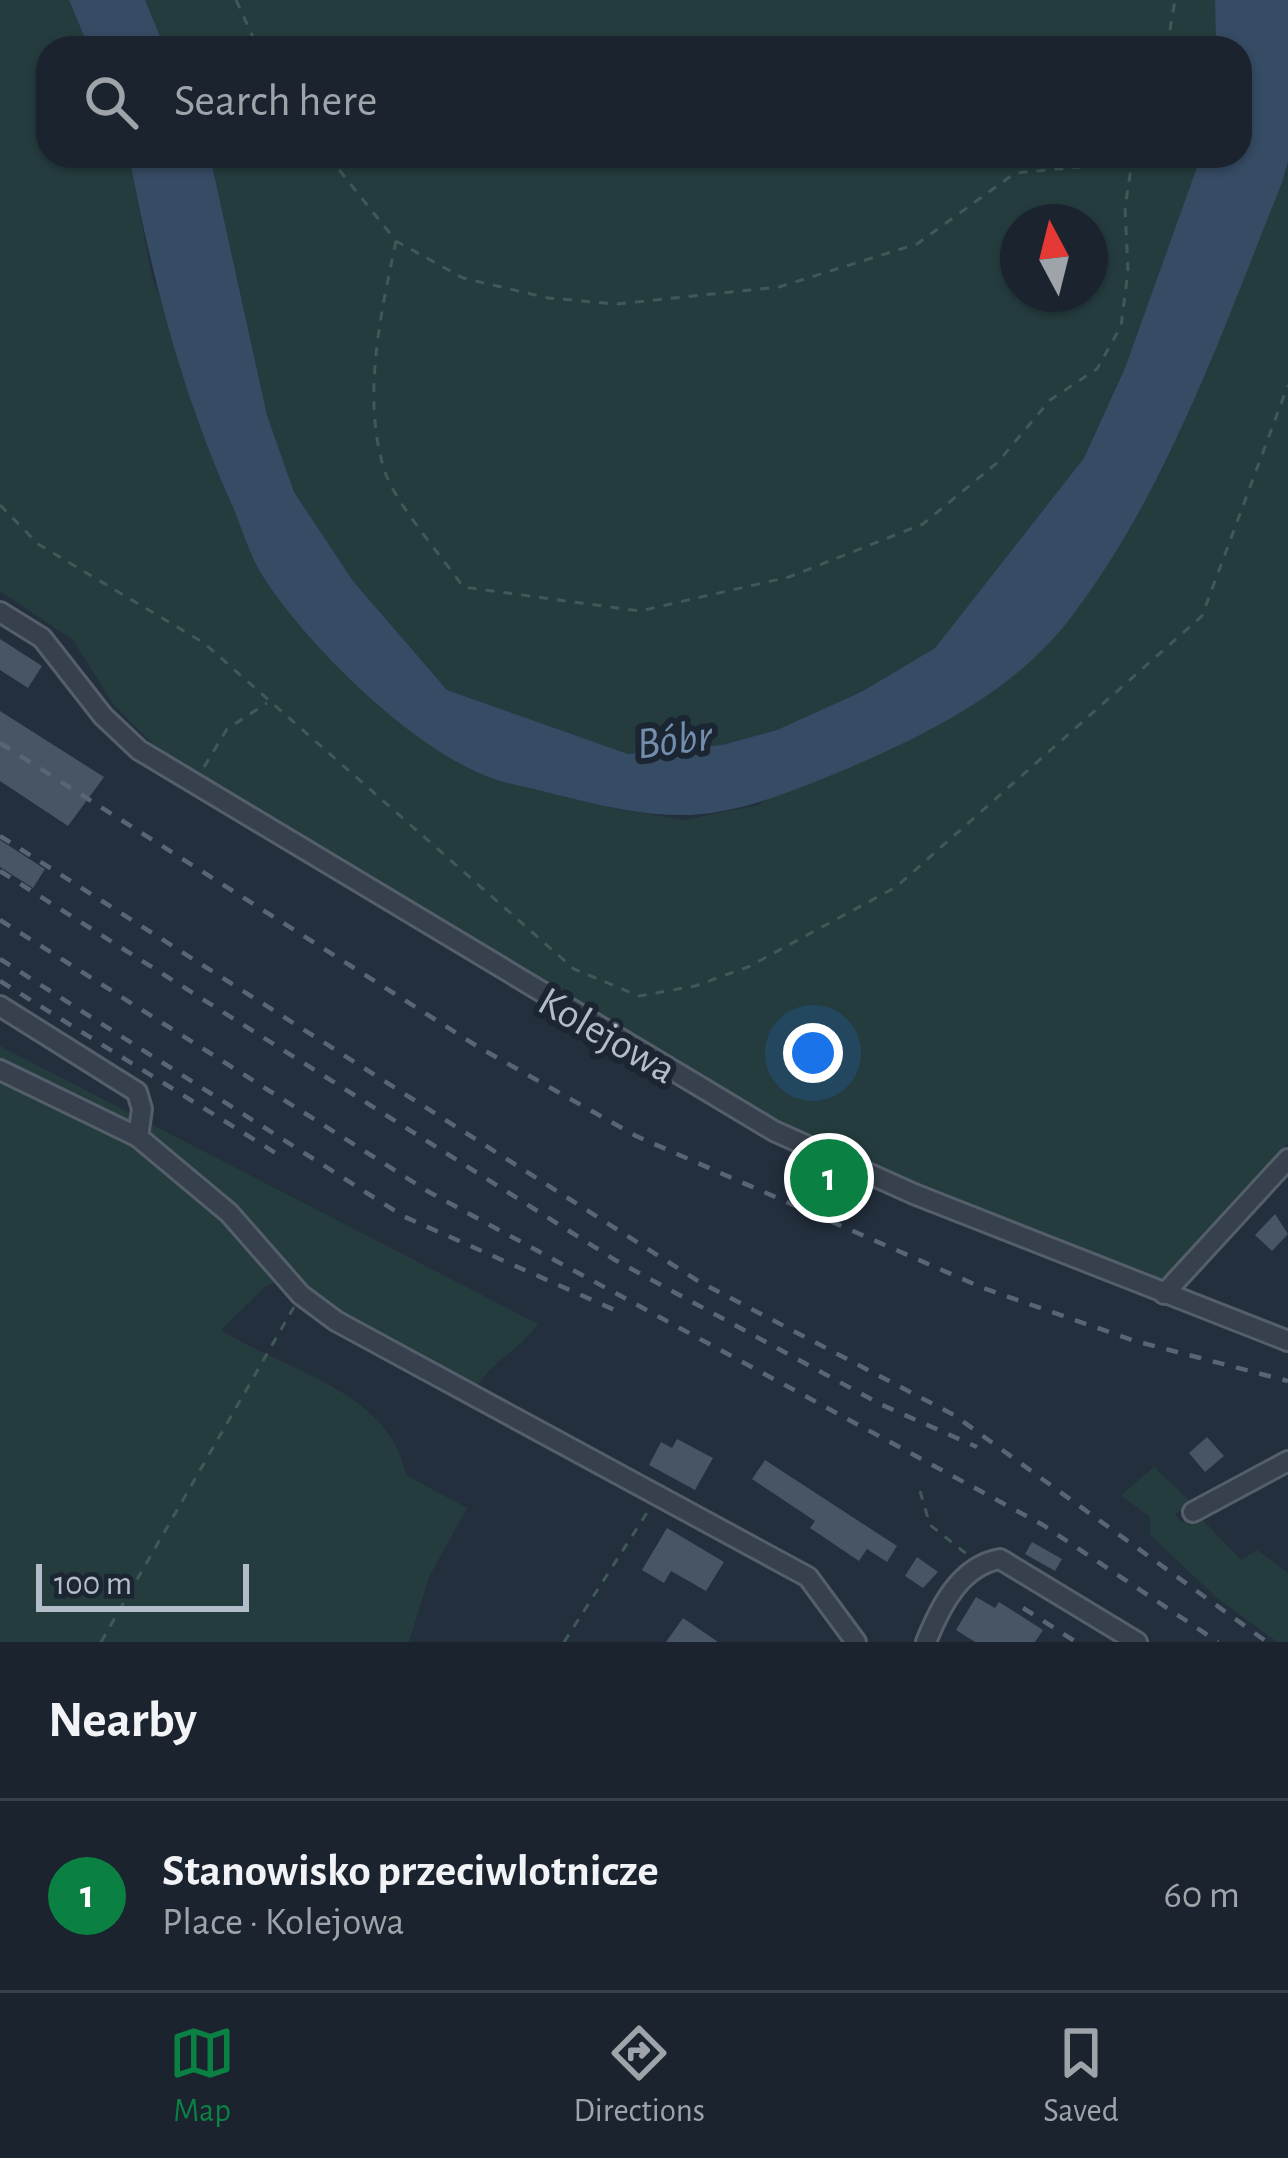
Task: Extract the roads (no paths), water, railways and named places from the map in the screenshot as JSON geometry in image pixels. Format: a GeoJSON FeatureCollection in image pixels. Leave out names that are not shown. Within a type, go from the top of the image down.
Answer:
{"type":"FeatureCollection","features":[{"type":"Feature","properties":{"kind":"street","name":"Kolejowa"},"geometry":{"type":"LineString","coordinates":[[0,612],[42,638],[103,716],[139,750],[774,1131],[914,1194],[1288,1340]]}},
{"type":"Feature","properties":{"kind":"street"},"geometry":{"type":"LineString","coordinates":[[0,1006],[136,1092],[142,1100],[138,1137]]}},
{"type":"Feature","properties":{"kind":"street"},"geometry":{"type":"LineString","coordinates":[[0,1070],[138,1137],[229,1213],[301,1295],[336,1321],[808,1577],[856,1642]]}},
{"type":"Feature","properties":{"kind":"street"},"geometry":{"type":"LineString","coordinates":[[1164,1294],[1288,1159]]}},
{"type":"Feature","properties":{"kind":"street"},"geometry":{"type":"LineString","coordinates":[[1193,1512],[1288,1461]]}},
{"type":"Feature","properties":{"kind":"street"},"geometry":{"type":"LineString","coordinates":[[926,1642],[971,1569],[1000,1559],[1137,1642]]}},
{"type":"Feature","properties":{"kind":"water"},"geometry":{"type":"Polygon","coordinates":[[[69,0],[145,0],[160,36],[84,36],[69,0]]]}},
{"type":"Feature","properties":{"kind":"water"},"geometry":{"type":"Polygon","coordinates":[[[1215,0],[1288,0],[1288,162],[1281,185],[1165,463],[1106,567],[1048,644],[959,714],[856,765],[750,805],[692,815],[633,811],[494,779],[432,746],[339,669],[262,575],[184,378],[132,168],[213,168],[267,415],[294,492],[353,581],[447,690],[628,754],[722,745],[777,730],[863,691],[935,648],[1084,458],[1125,368],[1197,168],[1252,168],[1252,36],[1216,36],[1215,0]]]}},
{"type":"Feature","properties":{"kind":"railway"},"geometry":{"type":"LineString","coordinates":[[0,743],[480,1048],[636,1136],[983,1288],[1135,1341],[1288,1381]]}},
{"type":"Feature","properties":{"kind":"railway"},"geometry":{"type":"LineString","coordinates":[[0,836],[698,1281],[954,1415],[1267,1642]]}},
{"type":"Feature","properties":{"kind":"railway"},"geometry":{"type":"LineString","coordinates":[[0,871],[615,1260],[880,1404],[977,1447]]}},
{"type":"Feature","properties":{"kind":"railway"},"geometry":{"type":"LineString","coordinates":[[0,920],[429,1192],[1043,1525],[1218,1642]]}},
{"type":"Feature","properties":{"kind":"railway"},"geometry":{"type":"LineString","coordinates":[[0,959],[403,1216],[619,1312]]}},
{"type":"Feature","properties":{"kind":"railway"},"geometry":{"type":"LineString","coordinates":[[0,981],[282,1157]]}},
{"type":"Feature","properties":{"kind":"railway"},"geometry":{"type":"LineString","coordinates":[[1023,1608],[1076,1642]]}},
{"type":"Feature","properties":{"kind":"place","name":"Stanowisko przeciwlotnicze"},"geometry":{"type":"Point","coordinates":[829,1178]}},
{"type":"Feature","properties":{"kind":"water label","name":"Bóbr"},"geometry":{"type":"Point","coordinates":[674,738]}}]}
